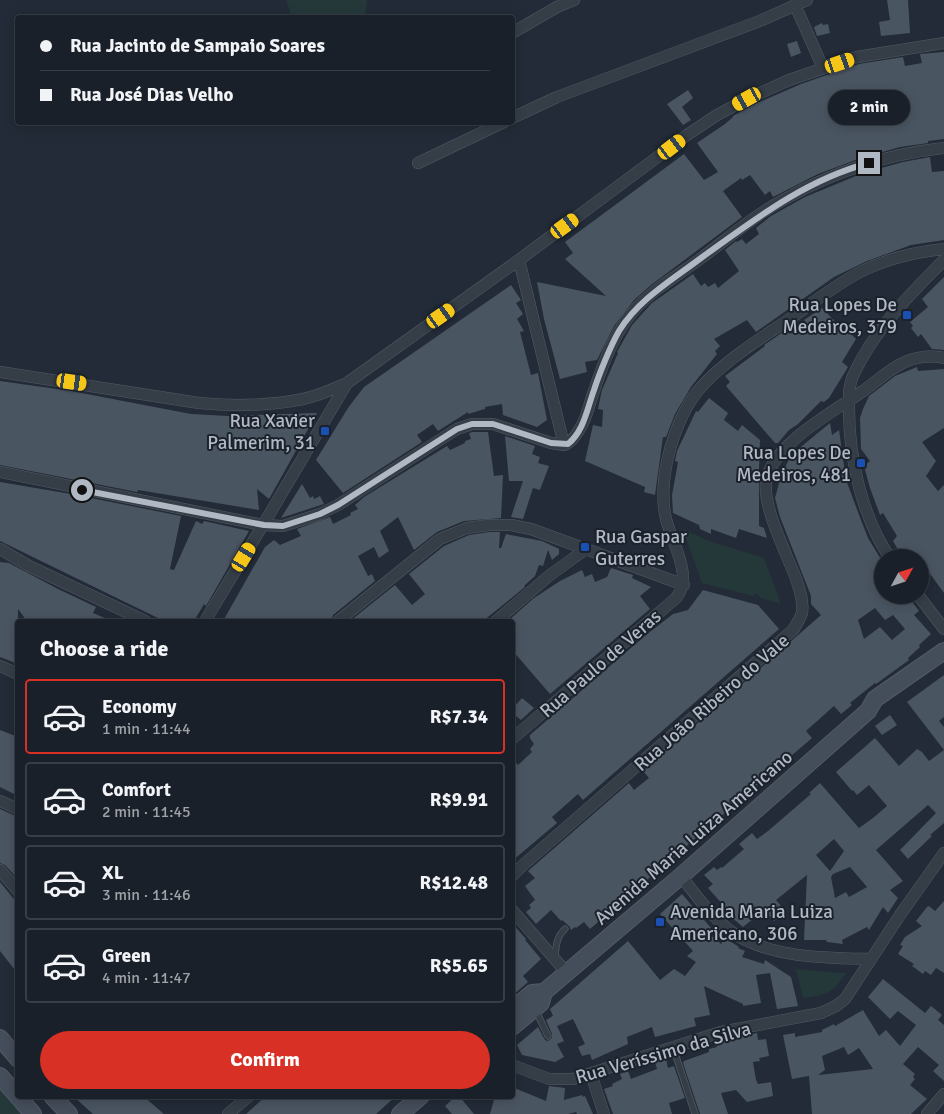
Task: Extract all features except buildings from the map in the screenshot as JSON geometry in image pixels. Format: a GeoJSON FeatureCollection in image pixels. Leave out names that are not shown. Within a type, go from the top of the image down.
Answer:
{"type":"FeatureCollection","features":[{"type":"Feature","properties":{"kind":"main road","name":"Avenida Maria Luiza Americano"},"geometry":{"type":"LineString","coordinates":[[515,1025],[541,1003],[544,992],[566,972],[681,876],[868,711],[875,699],[944,651]]}},
{"type":"Feature","properties":{"kind":"main road","name":"Avenida Maria Luiza Americano"},"geometry":{"type":"LineString","coordinates":[[868,711],[882,708],[944,663]]}},
{"type":"Feature","properties":{"kind":"main road","name":"Avenida Maria Luiza Americano"},"geometry":{"type":"LineString","coordinates":[[515,1007],[532,993],[544,992]]}},
{"type":"Feature","properties":{"kind":"main road"},"geometry":{"type":"LineString","coordinates":[[0,1038],[15,1056]]}},
{"type":"Feature","properties":{"kind":"main road"},"geometry":{"type":"LineString","coordinates":[[0,1076],[15,1093]]}},
{"type":"Feature","properties":{"kind":"main road"},"geometry":{"type":"LineString","coordinates":[[20,1099],[33,1114]]}},
{"type":"Feature","properties":{"kind":"main road"},"geometry":{"type":"LineString","coordinates":[[55,1099],[69,1114]]}},
{"type":"Feature","properties":{"kind":"main road"},"geometry":{"type":"LineString","coordinates":[[400,1114],[417,1099]]}},
{"type":"Feature","properties":{"kind":"street"},"geometry":{"type":"LineString","coordinates":[[515,31],[574,0]]}},
{"type":"Feature","properties":{"kind":"street"},"geometry":{"type":"LineString","coordinates":[[515,117],[557,97],[762,20],[807,0]]}},
{"type":"Feature","properties":{"kind":"street"},"geometry":{"type":"LineString","coordinates":[[795,5],[823,68]]}},
{"type":"Feature","properties":{"kind":"street"},"geometry":{"type":"LineString","coordinates":[[0,372],[199,403],[231,405],[304,399],[347,383],[717,115],[789,80],[857,57],[944,43]]}},
{"type":"Feature","properties":{"kind":"street"},"geometry":{"type":"LineString","coordinates":[[418,163],[498,125]]}},
{"type":"Feature","properties":{"kind":"street"},"geometry":{"type":"LineString","coordinates":[[0,472],[264,525],[283,526],[320,514],[365,489],[457,429],[472,424],[493,424],[544,441],[564,445],[572,441],[584,422],[594,389],[618,333],[632,312],[658,290],[782,200],[817,182],[851,168],[906,154],[944,148]]}},
{"type":"Feature","properties":{"kind":"street"},"geometry":{"type":"LineString","coordinates":[[340,619],[431,544],[460,530],[488,525],[511,526],[539,531],[684,585],[683,573],[666,518],[664,480],[677,428],[693,397],[706,382],[757,341],[860,272],[906,255],[944,249]]}},
{"type":"Feature","properties":{"kind":"street"},"geometry":{"type":"LineString","coordinates":[[519,260],[564,445]]}},
{"type":"Feature","properties":{"kind":"street"},"geometry":{"type":"LineString","coordinates":[[885,549],[861,497],[853,460],[848,390],[852,377],[866,350],[894,314],[944,260]]}},
{"type":"Feature","properties":{"kind":"street","name":"Rua João Ribeiro do Vale"},"geometry":{"type":"LineString","coordinates":[[515,873],[793,630],[802,613],[802,602],[798,586],[773,520],[766,483],[775,460],[790,444],[813,425],[883,375],[906,362],[919,358],[944,358]]}},
{"type":"Feature","properties":{"kind":"street"},"geometry":{"type":"LineString","coordinates":[[206,619],[347,383]]}},
{"type":"Feature","properties":{"kind":"street"},"geometry":{"type":"LineString","coordinates":[[0,549],[29,566],[140,619]]}},
{"type":"Feature","properties":{"kind":"street"},"geometry":{"type":"LineString","coordinates":[[498,619],[550,575],[586,549]]}},
{"type":"Feature","properties":{"kind":"street","name":"Rua Paulo de Veras"},"geometry":{"type":"LineString","coordinates":[[515,736],[676,598],[684,585]]}},
{"type":"Feature","properties":{"kind":"street"},"geometry":{"type":"LineString","coordinates":[[925,604],[944,629]]}},
{"type":"Feature","properties":{"kind":"street"},"geometry":{"type":"LineString","coordinates":[[0,666],[15,673]]}},
{"type":"Feature","properties":{"kind":"street"},"geometry":{"type":"LineString","coordinates":[[0,801],[15,808]]}},
{"type":"Feature","properties":{"kind":"street","name":"Rua Veríssimo da Silva"},"geometry":{"type":"LineString","coordinates":[[515,1066],[549,1079],[573,1080],[721,1032],[821,1013],[836,1006],[845,998],[944,853]]}},
{"type":"Feature","properties":{"kind":"street"},"geometry":{"type":"LineString","coordinates":[[0,870],[15,888]]}},
{"type":"Feature","properties":{"kind":"street"},"geometry":{"type":"LineString","coordinates":[[681,876],[697,897],[728,929],[747,941],[781,951],[813,957],[870,959]]}},
{"type":"Feature","properties":{"kind":"street"},"geometry":{"type":"LineString","coordinates":[[515,913],[566,972]]}},
{"type":"Feature","properties":{"kind":"street"},"geometry":{"type":"LineString","coordinates":[[591,1074],[604,1114]]}},
{"type":"Feature","properties":{"kind":"street"},"geometry":{"type":"LineString","coordinates":[[927,1114],[944,1094]]}},
{"type":"Feature","properties":{"kind":"street"},"geometry":{"type":"LineString","coordinates":[[228,1114],[246,1099]]}},
{"type":"Feature","properties":{"kind":"lane"},"geometry":{"type":"LineString","coordinates":[[555,959],[557,940],[565,929]]}},
{"type":"Feature","properties":{"kind":"lane"},"geometry":{"type":"LineString","coordinates":[[535,1009],[548,1036]]}},
{"type":"Feature","properties":{"kind":"lane"},"geometry":{"type":"LineString","coordinates":[[673,1048],[695,1114]]}},
{"type":"Feature","properties":{"kind":"shaded area"},"geometry":{"type":"Polygon","coordinates":[[[286,0],[367,0],[365,15],[291,15],[286,0]]]}},
{"type":"Feature","properties":{"kind":"shaded area"},"geometry":{"type":"Polygon","coordinates":[[[683,529],[709,541],[764,558],[781,604],[761,598],[757,593],[753,596],[702,583],[683,529]]]}},
{"type":"Feature","properties":{"kind":"shaded area"},"geometry":{"type":"Polygon","coordinates":[[[796,969],[846,973],[837,985],[828,992],[818,996],[803,998],[796,969]]]}},
{"type":"Feature","properties":{"kind":"shaded area"},"geometry":{"type":"Polygon","coordinates":[[[0,1089],[21,1114],[0,1114],[0,1089]]]}},
{"type":"Feature","properties":{"kind":"place","name":"Rua Lopes De Medeiros, 379"},"geometry":{"type":"Point","coordinates":[907,315]}},
{"type":"Feature","properties":{"kind":"place","name":"Rua Xavier Palmerim, 31"},"geometry":{"type":"Point","coordinates":[325,431]}},
{"type":"Feature","properties":{"kind":"place","name":"Rua Lopes De Medeiros, 481"},"geometry":{"type":"Point","coordinates":[861,463]}},
{"type":"Feature","properties":{"kind":"place","name":"Rua Gaspar Guterres"},"geometry":{"type":"Point","coordinates":[585,547]}},
{"type":"Feature","properties":{"kind":"place","name":"Avenida Maria Luiza Americano, 306"},"geometry":{"type":"Point","coordinates":[660,922]}},
{"type":"Feature","properties":{"kind":"route"},"geometry":{"type":"LineString","coordinates":[[82,490],[264,525],[283,526],[320,514],[338,505],[457,429],[472,424],[493,424],[551,443],[568,444],[584,422],[594,389],[618,333],[632,312],[658,290],[782,200],[817,182],[869,163]]}}]}
